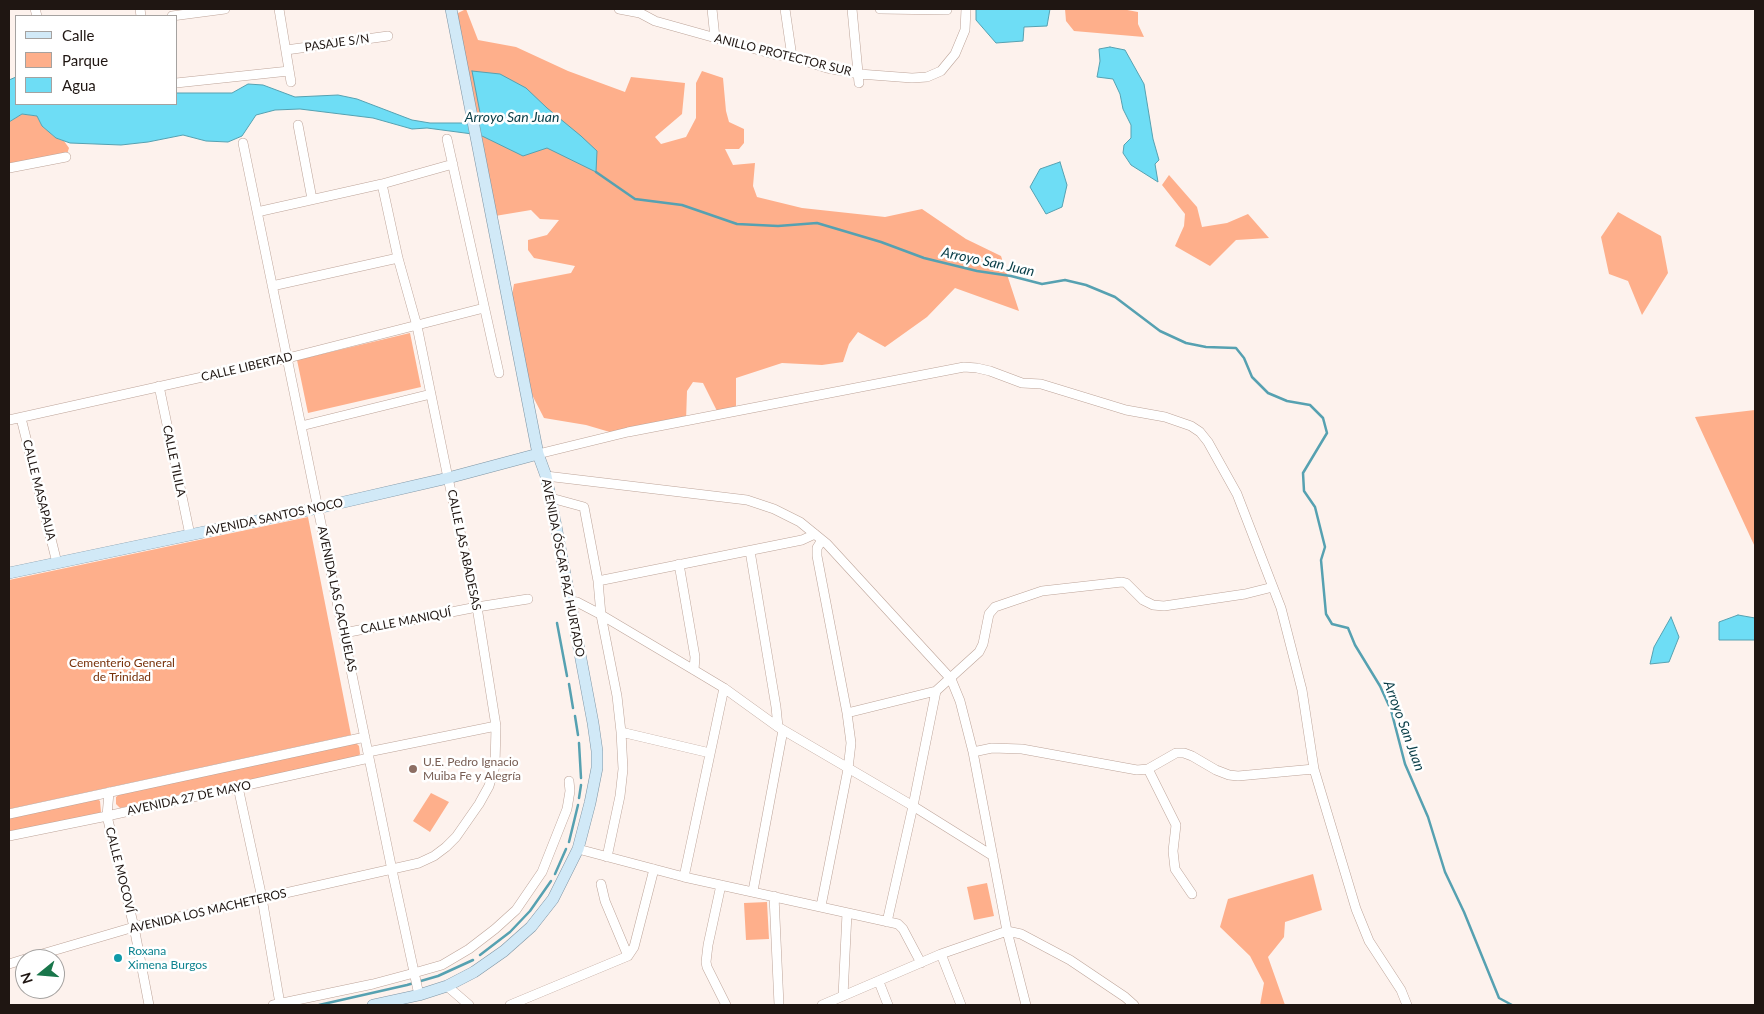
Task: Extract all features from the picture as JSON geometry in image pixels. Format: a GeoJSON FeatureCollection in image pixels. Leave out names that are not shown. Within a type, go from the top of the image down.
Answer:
{"type":"FeatureCollection","features":[{"type":"Feature","properties":{"kind":"main road","name":"AVENIDA ÓSCAR PAZ HURTADO"},"geometry":{"type":"LineString","coordinates":[[374,1005],[416,983],[447,986],[474,972],[504,951],[531,927],[553,899],[578,849],[595,783],[597,750],[574,601],[546,476],[538,454],[451,9]]}},
{"type":"Feature","properties":{"kind":"main road","name":"AVENIDA SANTOS NOCO"},"geometry":{"type":"LineString","coordinates":[[9,573],[318,508],[448,478],[538,454]]}},
{"type":"Feature","properties":{"kind":"street"},"geometry":{"type":"LineString","coordinates":[[178,15],[225,9]]}},
{"type":"Feature","properties":{"kind":"street"},"geometry":{"type":"LineString","coordinates":[[279,9],[291,82]]}},
{"type":"Feature","properties":{"kind":"street","name":"ANILLO PROTECTOR SUR"},"geometry":{"type":"LineString","coordinates":[[619,9],[655,22],[773,54],[792,57],[859,78],[912,78],[941,71],[955,54],[964,30],[966,9]]}},
{"type":"Feature","properties":{"kind":"street"},"geometry":{"type":"LineString","coordinates":[[712,9],[715,38]]}},
{"type":"Feature","properties":{"kind":"street"},"geometry":{"type":"LineString","coordinates":[[785,9],[792,57]]}},
{"type":"Feature","properties":{"kind":"street"},"geometry":{"type":"LineString","coordinates":[[852,9],[859,78]]}},
{"type":"Feature","properties":{"kind":"street"},"geometry":{"type":"LineString","coordinates":[[880,9],[947,10]]}},
{"type":"Feature","properties":{"kind":"street","name":"PASAJE S/N"},"geometry":{"type":"LineString","coordinates":[[286,50],[388,36]]}},
{"type":"Feature","properties":{"kind":"street"},"geometry":{"type":"LineString","coordinates":[[178,83],[289,71]]}},
{"type":"Feature","properties":{"kind":"street"},"geometry":{"type":"LineString","coordinates":[[298,125],[312,199]]}},
{"type":"Feature","properties":{"kind":"street"},"geometry":{"type":"LineString","coordinates":[[447,139],[499,373]]}},
{"type":"Feature","properties":{"kind":"street","name":"AVENIDA LAS CACHUELAS"},"geometry":{"type":"LineString","coordinates":[[243,144],[416,983]]}},
{"type":"Feature","properties":{"kind":"street"},"geometry":{"type":"LineString","coordinates":[[9,168],[66,157]]}},
{"type":"Feature","properties":{"kind":"street"},"geometry":{"type":"LineString","coordinates":[[257,212],[382,184],[452,164]]}},
{"type":"Feature","properties":{"kind":"street","name":"CALLE LAS ABADESAS"},"geometry":{"type":"LineString","coordinates":[[382,184],[398,258],[417,326],[477,607],[496,726],[495,766],[489,786],[466,824],[446,847],[434,856],[419,863],[392,870]]}},
{"type":"Feature","properties":{"kind":"street"},"geometry":{"type":"LineString","coordinates":[[272,286],[398,258]]}},
{"type":"Feature","properties":{"kind":"street","name":"CALLE LIBERTAD"},"geometry":{"type":"LineString","coordinates":[[9,420],[288,358],[484,308]]}},
{"type":"Feature","properties":{"kind":"street"},"geometry":{"type":"LineString","coordinates":[[538,454],[628,432],[964,367],[977,368],[1022,383],[1041,384],[1126,410],[1165,417],[1191,426],[1200,432],[1208,442],[1237,494],[1281,608],[1302,690],[1314,769],[1362,928],[1401,990],[1407,1005]]}},
{"type":"Feature","properties":{"kind":"street","name":"CALLE TILILA"},"geometry":{"type":"LineString","coordinates":[[159,386],[190,535]]}},
{"type":"Feature","properties":{"kind":"street"},"geometry":{"type":"LineString","coordinates":[[301,426],[431,394]]}},
{"type":"Feature","properties":{"kind":"street","name":"CALLE MASAPAIJA"},"geometry":{"type":"LineString","coordinates":[[21,418],[57,563]]}},
{"type":"Feature","properties":{"kind":"street"},"geometry":{"type":"LineString","coordinates":[[546,476],[747,500],[774,509],[800,522],[819,537],[950,678],[960,701],[973,752],[1007,930],[1026,1005]]}},
{"type":"Feature","properties":{"kind":"street"},"geometry":{"type":"LineString","coordinates":[[551,498],[584,507],[598,581],[599,614],[617,696],[622,732],[623,769],[620,796],[607,857]]}},
{"type":"Feature","properties":{"kind":"street"},"geometry":{"type":"LineString","coordinates":[[598,581],[819,537]]}},
{"type":"Feature","properties":{"kind":"street"},"geometry":{"type":"LineString","coordinates":[[819,537],[816,556],[847,713],[851,743],[848,769],[821,906]]}},
{"type":"Feature","properties":{"kind":"street"},"geometry":{"type":"LineString","coordinates":[[750,551],[781,729],[753,892]]}},
{"type":"Feature","properties":{"kind":"street"},"geometry":{"type":"LineString","coordinates":[[679,564],[695,657],[694,670]]}},
{"type":"Feature","properties":{"kind":"street"},"geometry":{"type":"LineString","coordinates":[[847,713],[936,691],[979,652],[983,644],[989,614],[995,606],[1042,591],[1122,582],[1126,583],[1143,600],[1153,605],[1164,606],[1245,594],[1273,587]]}},
{"type":"Feature","properties":{"kind":"street","name":"CALLE MANIQUÍ"},"geometry":{"type":"LineString","coordinates":[[344,633],[477,607],[528,600]]}},
{"type":"Feature","properties":{"kind":"street"},"geometry":{"type":"LineString","coordinates":[[574,601],[724,688],[781,729],[913,806],[993,856]]}},
{"type":"Feature","properties":{"kind":"street"},"geometry":{"type":"LineString","coordinates":[[684,877],[724,688]]}},
{"type":"Feature","properties":{"kind":"street"},"geometry":{"type":"LineString","coordinates":[[887,922],[936,691]]}},
{"type":"Feature","properties":{"kind":"street","name":"AVENIDA 27 DE MAYO"},"geometry":{"type":"LineString","coordinates":[[9,836],[238,787],[496,726]]}},
{"type":"Feature","properties":{"kind":"street"},"geometry":{"type":"LineString","coordinates":[[622,732],[710,753]]}},
{"type":"Feature","properties":{"kind":"street","name":"AVENIDA 27 DE MAYO"},"geometry":{"type":"LineString","coordinates":[[9,814],[365,737]]}},
{"type":"Feature","properties":{"kind":"street"},"geometry":{"type":"LineString","coordinates":[[973,752],[992,748],[1022,749],[1137,770],[1148,769],[1176,753],[1184,753],[1216,770],[1238,776],[1314,769]]}},
{"type":"Feature","properties":{"kind":"street"},"geometry":{"type":"LineString","coordinates":[[1148,769],[1176,825],[1173,851],[1175,868],[1192,894]]}},
{"type":"Feature","properties":{"kind":"street"},"geometry":{"type":"LineString","coordinates":[[238,787],[262,898],[276,1004],[373,984],[416,983],[469,949],[516,910],[542,872],[567,809],[570,791],[569,781]]}},
{"type":"Feature","properties":{"kind":"street","name":"CALLE MOCOVÍ"},"geometry":{"type":"LineString","coordinates":[[109,792],[107,816],[134,927],[149,1005]]}},
{"type":"Feature","properties":{"kind":"street"},"geometry":{"type":"LineString","coordinates":[[578,849],[684,877],[898,924],[903,928],[921,963]]}},
{"type":"Feature","properties":{"kind":"street"},"geometry":{"type":"LineString","coordinates":[[510,1005],[628,956],[634,948],[654,869]]}},
{"type":"Feature","properties":{"kind":"street","name":"AVENIDA LOS MACHETEROS"},"geometry":{"type":"LineString","coordinates":[[59,949],[134,927],[392,870]]}},
{"type":"Feature","properties":{"kind":"street"},"geometry":{"type":"LineString","coordinates":[[601,884],[605,900],[628,956]]}},
{"type":"Feature","properties":{"kind":"street"},"geometry":{"type":"LineString","coordinates":[[722,885],[708,944],[706,962],[726,1005]]}},
{"type":"Feature","properties":{"kind":"street"},"geometry":{"type":"LineString","coordinates":[[774,896],[779,1005]]}},
{"type":"Feature","properties":{"kind":"street"},"geometry":{"type":"LineString","coordinates":[[843,996],[847,913]]}},
{"type":"Feature","properties":{"kind":"street"},"geometry":{"type":"LineString","coordinates":[[822,1005],[941,954],[1007,930],[1021,934],[1070,960],[1134,1005]]}},
{"type":"Feature","properties":{"kind":"street"},"geometry":{"type":"LineString","coordinates":[[941,954],[961,1005]]}},
{"type":"Feature","properties":{"kind":"street"},"geometry":{"type":"LineString","coordinates":[[879,982],[888,1005]]}},
{"type":"Feature","properties":{"kind":"street"},"geometry":{"type":"LineString","coordinates":[[447,986],[469,1005]]}},
{"type":"Feature","properties":{"kind":"green space"},"geometry":{"type":"Polygon","coordinates":[[[466,9],[478,40],[516,47],[568,71],[625,92],[631,77],[685,83],[682,114],[655,137],[661,144],[686,137],[696,118],[696,83],[702,71],[723,78],[729,122],[744,129],[744,143],[739,149],[725,149],[733,165],[755,163],[753,186],[757,197],[802,208],[885,217],[922,209],[966,239],[1001,256],[1019,311],[955,288],[927,317],[885,347],[858,332],[849,344],[843,362],[822,365],[782,363],[736,378],[736,409],[717,411],[703,383],[693,382],[687,391],[686,421],[620,435],[586,425],[544,418],[528,387],[512,295],[514,284],[571,273],[575,266],[534,258],[528,250],[528,240],[547,235],[559,220],[540,219],[531,210],[495,216],[454,15],[466,9]]]}},
{"type":"Feature","properties":{"kind":"green space"},"geometry":{"type":"Polygon","coordinates":[[[1065,9],[1122,9],[1138,12],[1138,24],[1144,37],[1074,31],[1066,21],[1065,9]]]}},
{"type":"Feature","properties":{"kind":"green space"},"geometry":{"type":"Polygon","coordinates":[[[22,114],[37,116],[42,126],[56,138],[64,141],[69,148],[66,157],[9,168],[9,122],[22,114]]]}},
{"type":"Feature","properties":{"kind":"green space"},"geometry":{"type":"Polygon","coordinates":[[[1169,175],[1197,207],[1202,227],[1227,223],[1248,214],[1269,238],[1236,240],[1210,266],[1175,246],[1184,226],[1185,214],[1162,185],[1169,175]]]}},
{"type":"Feature","properties":{"kind":"green space"},"geometry":{"type":"Polygon","coordinates":[[[1618,212],[1661,236],[1668,273],[1642,315],[1628,281],[1609,274],[1601,237],[1618,212]]]}},
{"type":"Feature","properties":{"kind":"green space"},"geometry":{"type":"Polygon","coordinates":[[[410,333],[421,387],[308,413],[297,360],[410,333]]]}},
{"type":"Feature","properties":{"kind":"green space"},"geometry":{"type":"Polygon","coordinates":[[[1755,410],[1755,547],[1695,417],[1755,410]]]}},
{"type":"Feature","properties":{"kind":"green space","name":"Cementerio General de Trinidad"},"geometry":{"type":"Polygon","coordinates":[[[308,517],[351,735],[9,809],[9,580],[308,517]]]}},
{"type":"Feature","properties":{"kind":"green space"},"geometry":{"type":"Polygon","coordinates":[[[355,742],[359,746],[360,754],[358,757],[120,808],[116,804],[116,797],[120,794],[355,742]]]}},
{"type":"Feature","properties":{"kind":"green space"},"geometry":{"type":"Polygon","coordinates":[[[431,793],[449,802],[430,832],[413,821],[431,793]]]}},
{"type":"Feature","properties":{"kind":"green space"},"geometry":{"type":"Polygon","coordinates":[[[96,798],[100,801],[101,812],[98,815],[9,833],[9,817],[96,798]]]}},
{"type":"Feature","properties":{"kind":"green space"},"geometry":{"type":"Polygon","coordinates":[[[1313,874],[1322,910],[1285,922],[1284,937],[1268,957],[1285,1005],[1260,1005],[1264,983],[1250,956],[1220,927],[1228,899],[1313,874]]]}},
{"type":"Feature","properties":{"kind":"green space"},"geometry":{"type":"Polygon","coordinates":[[[987,883],[994,916],[974,920],[967,887],[987,883]]]}},
{"type":"Feature","properties":{"kind":"green space"},"geometry":{"type":"Polygon","coordinates":[[[767,902],[769,939],[746,940],[744,903],[767,902]]]}},
{"type":"Feature","properties":{"kind":"water"},"geometry":{"type":"Polygon","coordinates":[[[976,9],[1050,9],[1047,26],[1024,27],[1023,41],[996,43],[976,20],[976,9]]]}},
{"type":"Feature","properties":{"kind":"water"},"geometry":{"type":"Polygon","coordinates":[[[1110,47],[1125,50],[1144,84],[1153,139],[1159,160],[1155,164],[1158,182],[1131,165],[1123,153],[1124,145],[1131,138],[1131,125],[1123,109],[1120,94],[1113,79],[1097,77],[1100,61],[1099,49],[1110,47]]]}},
{"type":"Feature","properties":{"kind":"water","name":"Arroyo San Juan"},"geometry":{"type":"Polygon","coordinates":[[[472,71],[500,74],[526,88],[597,151],[596,172],[547,148],[523,156],[480,135],[427,128],[412,129],[373,118],[300,109],[275,110],[256,115],[242,136],[228,142],[206,141],[183,135],[121,145],[70,143],[56,138],[42,126],[37,116],[22,114],[9,122],[9,80],[15,77],[15,105],[178,105],[178,93],[232,93],[248,84],[263,85],[295,97],[338,95],[357,99],[412,120],[430,123],[482,123],[472,71]]]}},
{"type":"Feature","properties":{"kind":"water"},"geometry":{"type":"Polygon","coordinates":[[[1060,162],[1067,185],[1062,207],[1046,214],[1030,187],[1040,169],[1060,162]]]}},
{"type":"Feature","properties":{"kind":"water"},"geometry":{"type":"Polygon","coordinates":[[[1738,615],[1755,618],[1755,640],[1719,640],[1719,622],[1738,615]]]}},
{"type":"Feature","properties":{"kind":"water"},"geometry":{"type":"Polygon","coordinates":[[[1671,617],[1679,637],[1669,662],[1650,664],[1654,647],[1671,617]]]}},
{"type":"Feature","properties":{"kind":"waterway","name":"Arroyo San Juan"},"geometry":{"type":"LineString","coordinates":[[596,172],[635,199],[682,205],[737,224],[778,226],[817,223],[881,242],[924,258],[977,271],[1011,276],[1042,284],[1065,280],[1086,285],[1115,297],[1160,331],[1186,343],[1206,347],[1236,348],[1244,358],[1252,377],[1268,393],[1287,401],[1310,405],[1323,418],[1327,433],[1303,473],[1304,491],[1315,507],[1325,547],[1321,560],[1326,614],[1332,624],[1348,628],[1355,645],[1380,686],[1391,710],[1405,764],[1428,817],[1445,872],[1464,912],[1499,998],[1512,1005]]}},
{"type":"Feature","properties":{"kind":"waterway"},"geometry":{"type":"LineString","coordinates":[[557,623],[567,676]]}},
{"type":"Feature","properties":{"kind":"waterway"},"geometry":{"type":"LineString","coordinates":[[569,684],[573,708]]}},
{"type":"Feature","properties":{"kind":"waterway"},"geometry":{"type":"LineString","coordinates":[[575,716],[578,735]]}},
{"type":"Feature","properties":{"kind":"waterway"},"geometry":{"type":"LineString","coordinates":[[579,743],[581,778]]}},
{"type":"Feature","properties":{"kind":"waterway"},"geometry":{"type":"LineString","coordinates":[[579,798],[581,785]]}},
{"type":"Feature","properties":{"kind":"waterway"},"geometry":{"type":"LineString","coordinates":[[569,842],[578,805]]}},
{"type":"Feature","properties":{"kind":"waterway"},"geometry":{"type":"LineString","coordinates":[[555,874],[566,849]]}},
{"type":"Feature","properties":{"kind":"waterway"},"geometry":{"type":"LineString","coordinates":[[480,955],[510,932],[530,911],[551,881]]}},
{"type":"Feature","properties":{"kind":"waterway"},"geometry":{"type":"LineString","coordinates":[[319,1005],[438,976],[473,960]]}},
{"type":"Feature","properties":{"kind":"place","name":"U.E. Pedro Ignacio Muiba Fe y Alegría"},"geometry":{"type":"Point","coordinates":[413,769]}},
{"type":"Feature","properties":{"kind":"place","name":"Roxana Ximena Burgos"},"geometry":{"type":"Point","coordinates":[118,958]}}]}
